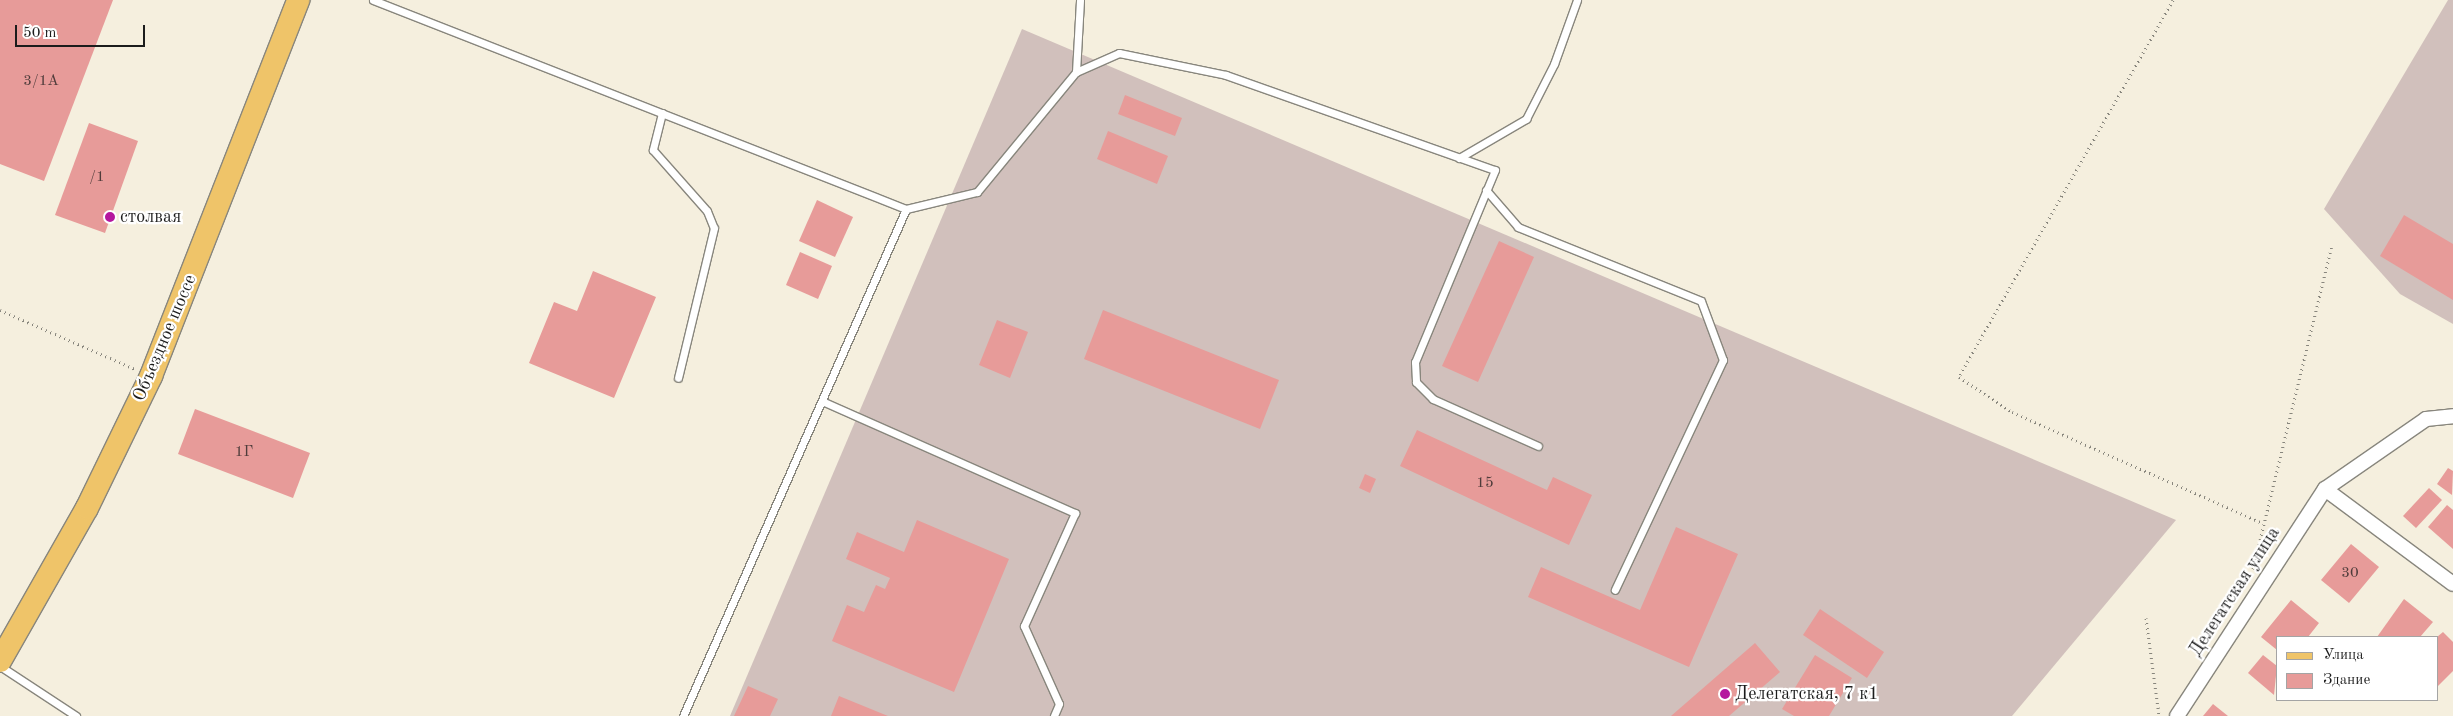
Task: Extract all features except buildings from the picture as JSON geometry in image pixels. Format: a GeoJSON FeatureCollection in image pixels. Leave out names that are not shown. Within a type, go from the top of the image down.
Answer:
{"type":"FeatureCollection","features":[{"type":"Feature","properties":{"kind":"main road","name":"Объездное шоссе"},"geometry":{"type":"LineString","coordinates":[[0,661],[87,508],[151,376],[298,0]]}},
{"type":"Feature","properties":{"kind":"street","name":"Делегатская улица"},"geometry":{"type":"LineString","coordinates":[[2177,716],[2325,489],[2426,419],[2453,416]]}},
{"type":"Feature","properties":{"kind":"street"},"geometry":{"type":"LineString","coordinates":[[2325,489],[2453,584]]}},
{"type":"Feature","properties":{"kind":"lane"},"geometry":{"type":"LineString","coordinates":[[373,0],[906,209],[977,192],[1076,72],[1119,53],[1226,75],[1495,170],[1414,362],[1416,382],[1432,399],[1538,446]]}},
{"type":"Feature","properties":{"kind":"lane"},"geometry":{"type":"LineString","coordinates":[[1076,72],[1080,0]]}},
{"type":"Feature","properties":{"kind":"lane"},"geometry":{"type":"LineString","coordinates":[[1459,158],[1526,119],[1554,64],[1577,0]]}},
{"type":"Feature","properties":{"kind":"lane"},"geometry":{"type":"LineString","coordinates":[[662,113],[653,150],[707,211],[714,228],[678,378]]}},
{"type":"Feature","properties":{"kind":"lane"},"geometry":{"type":"LineString","coordinates":[[1486,190],[1518,227],[1701,301],[1723,360],[1616,590]]}},
{"type":"Feature","properties":{"kind":"lane"},"geometry":{"type":"LineString","coordinates":[[683,716],[906,209]]}},
{"type":"Feature","properties":{"kind":"lane"},"geometry":{"type":"LineString","coordinates":[[822,401],[1074,513],[1024,626],[1059,704],[1054,716]]}},
{"type":"Feature","properties":{"kind":"lane"},"geometry":{"type":"LineString","coordinates":[[0,666],[76,716]]}},
{"type":"Feature","properties":{"kind":"path"},"geometry":{"type":"LineString","coordinates":[[2173,0],[1959,377],[2012,412],[2263,523]]}},
{"type":"Feature","properties":{"kind":"path"},"geometry":{"type":"LineString","coordinates":[[2251,579],[2332,244]]}},
{"type":"Feature","properties":{"kind":"path"},"geometry":{"type":"LineString","coordinates":[[0,310],[151,376]]}},
{"type":"Feature","properties":{"kind":"path"},"geometry":{"type":"LineString","coordinates":[[2146,618],[2159,716]]}},
{"type":"Feature","properties":{"kind":"shaded area"},"geometry":{"type":"Polygon","coordinates":[[[2448,0],[2453,0],[2453,324],[2400,294],[2324,209],[2448,0]]]}},
{"type":"Feature","properties":{"kind":"shaded area"},"geometry":{"type":"Polygon","coordinates":[[[1022,29],[2176,520],[2012,716],[730,716],[1022,29]]]}},
{"type":"Feature","properties":{"kind":"place","name":"столвая"},"geometry":{"type":"Point","coordinates":[110,217]}},
{"type":"Feature","properties":{"kind":"place","name":"Делегатская, 7 к1"},"geometry":{"type":"Point","coordinates":[1725,694]}}]}
